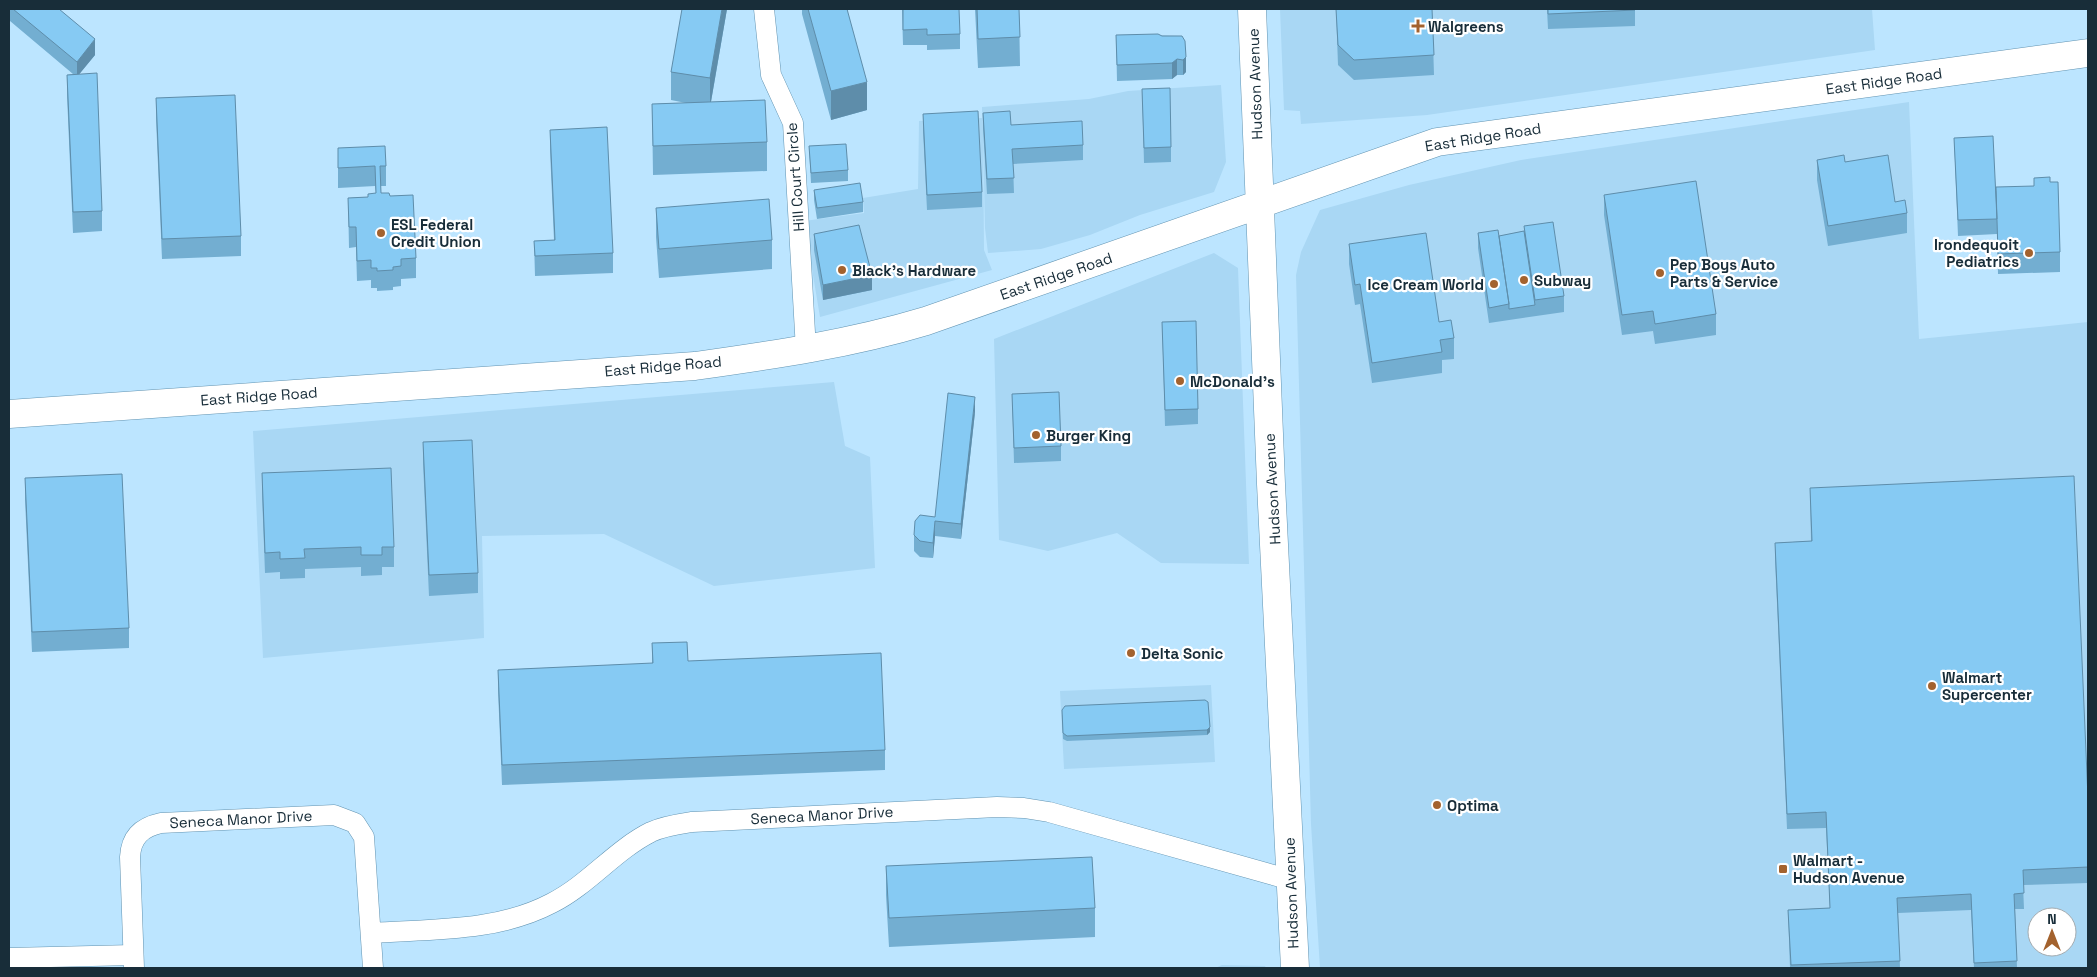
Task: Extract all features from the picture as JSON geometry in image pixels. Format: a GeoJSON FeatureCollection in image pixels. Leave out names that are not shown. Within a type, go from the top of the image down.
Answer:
{"type":"FeatureCollection","features":[{"type":"Feature","properties":{"kind":"main road","name":"Hudson Avenue"},"geometry":{"type":"LineString","coordinates":[[1252,9],[1271,484],[1295,968]]}},
{"type":"Feature","properties":{"kind":"main road","name":"East Ridge Road"},"geometry":{"type":"LineString","coordinates":[[9,414],[695,366],[806,350],[875,336],[926,322],[1437,142],[2088,53]]}},
{"type":"Feature","properties":{"kind":"street","name":"Hill Court Circle"},"geometry":{"type":"LineString","coordinates":[[764,9],[771,75],[793,123],[806,350]]}},
{"type":"Feature","properties":{"kind":"street","name":"Seneca Manor Drive"},"geometry":{"type":"LineString","coordinates":[[372,933],[482,925],[527,915],[564,896],[629,846],[652,832],[692,822],[996,807],[1024,808],[1049,812],[1291,880]]}},
{"type":"Feature","properties":{"kind":"street","name":"Seneca Manor Drive"},"geometry":{"type":"LineString","coordinates":[[9,958],[133,961],[130,848],[132,841],[140,831],[161,823],[334,815],[348,819],[361,831],[366,845],[373,968]]}},
{"type":"Feature","properties":{"kind":"shaded area"},"geometry":{"type":"Polygon","coordinates":[[[1280,9],[1872,9],[1875,50],[1427,115],[1301,124],[1300,111],[1284,110],[1280,9]]]}},
{"type":"Feature","properties":{"kind":"shaded area"},"geometry":{"type":"Polygon","coordinates":[[[1221,85],[1226,162],[1214,192],[1140,215],[1090,235],[1041,249],[988,253],[985,228],[983,137],[984,250],[992,270],[820,317],[804,221],[864,213],[863,198],[918,189],[919,121],[982,118],[982,107],[1089,99],[1128,91],[1221,85]]]}},
{"type":"Feature","properties":{"kind":"shaded area"},"geometry":{"type":"Polygon","coordinates":[[[1909,102],[1919,339],[2088,322],[2088,968],[1320,968],[1311,824],[1296,275],[1301,252],[1320,210],[1409,185],[1521,160],[1909,102]]]}},
{"type":"Feature","properties":{"kind":"shaded area"},"geometry":{"type":"Polygon","coordinates":[[[1214,253],[1238,268],[1249,564],[1161,563],[1117,533],[1048,551],[999,540],[994,339],[1214,253]]]}},
{"type":"Feature","properties":{"kind":"shaded area"},"geometry":{"type":"Polygon","coordinates":[[[834,382],[845,446],[870,457],[875,568],[714,586],[604,534],[482,536],[484,638],[263,658],[253,431],[834,382]]]}},
{"type":"Feature","properties":{"kind":"shaded area"},"geometry":{"type":"Polygon","coordinates":[[[1211,685],[1215,762],[1064,769],[1060,691],[1211,685]]]}},
{"type":"Feature","properties":{"kind":"shaded area"},"geometry":{"type":"Polygon","coordinates":[[[1222,965],[1265,966],[1266,968],[1215,968],[1222,965]]]}},
{"type":"Feature","properties":{"kind":"building"},"geometry":{"type":"Polygon","coordinates":[[[13,9],[59,9],[95,39],[77,62],[13,9]]]}},
{"type":"Feature","properties":{"kind":"building"},"geometry":{"type":"Polygon","coordinates":[[[682,9],[722,9],[710,78],[671,72],[682,9]]]}},
{"type":"Feature","properties":{"kind":"building"},"geometry":{"type":"Polygon","coordinates":[[[808,9],[847,9],[867,82],[831,91],[808,9]]]}},
{"type":"Feature","properties":{"kind":"building"},"geometry":{"type":"Polygon","coordinates":[[[903,9],[959,9],[960,34],[927,35],[927,29],[903,30],[903,9]]]}},
{"type":"Feature","properties":{"kind":"building"},"geometry":{"type":"Polygon","coordinates":[[[977,9],[1019,9],[1020,37],[978,39],[977,9]]]}},
{"type":"Feature","properties":{"kind":"building","name":"Walgreens"},"geometry":{"type":"Polygon","coordinates":[[[1336,9],[1432,9],[1434,55],[1354,60],[1338,45],[1336,9]]]}},
{"type":"Feature","properties":{"kind":"building"},"geometry":{"type":"Polygon","coordinates":[[[1548,9],[1635,9],[1635,10],[1548,14],[1548,9]]]}},
{"type":"Feature","properties":{"kind":"building"},"geometry":{"type":"Polygon","coordinates":[[[1158,34],[1162,36],[1182,36],[1185,41],[1186,57],[1183,60],[1177,59],[1172,63],[1117,65],[1116,35],[1158,34]]]}},
{"type":"Feature","properties":{"kind":"building"},"geometry":{"type":"Polygon","coordinates":[[[97,73],[102,211],[73,212],[67,75],[97,73]]]}},
{"type":"Feature","properties":{"kind":"building"},"geometry":{"type":"Polygon","coordinates":[[[1170,88],[1171,147],[1144,148],[1142,89],[1170,88]]]}},
{"type":"Feature","properties":{"kind":"building"},"geometry":{"type":"Polygon","coordinates":[[[235,95],[241,236],[162,239],[156,98],[235,95]]]}},
{"type":"Feature","properties":{"kind":"building"},"geometry":{"type":"Polygon","coordinates":[[[765,100],[767,142],[653,146],[652,104],[765,100]]]}},
{"type":"Feature","properties":{"kind":"building"},"geometry":{"type":"Polygon","coordinates":[[[978,111],[982,192],[927,195],[923,114],[978,111]]]}},
{"type":"Feature","properties":{"kind":"building"},"geometry":{"type":"Polygon","coordinates":[[[1010,111],[1011,125],[1082,121],[1083,145],[1012,149],[1014,178],[987,179],[983,113],[1010,111]]]}},
{"type":"Feature","properties":{"kind":"building"},"geometry":{"type":"Polygon","coordinates":[[[607,127],[613,253],[535,256],[534,241],[555,240],[550,130],[607,127]]]}},
{"type":"Feature","properties":{"kind":"building"},"geometry":{"type":"Polygon","coordinates":[[[1993,136],[1997,219],[1958,220],[1954,138],[1993,136]]]}},
{"type":"Feature","properties":{"kind":"building"},"geometry":{"type":"Polygon","coordinates":[[[846,144],[848,170],[811,173],[809,146],[846,144]]]}},
{"type":"Feature","properties":{"kind":"building"},"geometry":{"type":"Polygon","coordinates":[[[385,146],[386,166],[380,166],[381,193],[389,193],[390,196],[413,195],[416,258],[401,259],[401,266],[393,267],[393,270],[377,271],[377,268],[371,268],[371,260],[357,261],[356,227],[349,227],[348,198],[368,197],[368,194],[376,193],[375,166],[338,168],[338,148],[385,146]]]}},
{"type":"Feature","properties":{"kind":"building"},"geometry":{"type":"Polygon","coordinates":[[[1844,155],[1845,162],[1888,155],[1895,202],[1905,200],[1907,213],[1828,226],[1817,160],[1844,155]]]}},
{"type":"Feature","properties":{"kind":"building","name":"Irondequoit Pediatrics"},"geometry":{"type":"Polygon","coordinates":[[[2050,177],[2050,182],[2058,182],[2060,252],[1998,254],[1996,187],[2034,186],[2034,178],[2050,177]]]}},
{"type":"Feature","properties":{"kind":"building","name":"Pep Boys Auto Parts & Service"},"geometry":{"type":"Polygon","coordinates":[[[1696,181],[1716,314],[1655,324],[1653,311],[1622,315],[1604,195],[1696,181]]]}},
{"type":"Feature","properties":{"kind":"building"},"geometry":{"type":"Polygon","coordinates":[[[860,183],[863,202],[817,208],[814,190],[860,183]]]}},
{"type":"Feature","properties":{"kind":"building"},"geometry":{"type":"Polygon","coordinates":[[[769,199],[772,240],[659,249],[656,208],[769,199]]]}},
{"type":"Feature","properties":{"kind":"building"},"geometry":{"type":"Polygon","coordinates":[[[1553,222],[1564,296],[1535,300],[1524,226],[1553,222]]]}},
{"type":"Feature","properties":{"kind":"building","name":"Black's Hardware"},"geometry":{"type":"Polygon","coordinates":[[[859,225],[872,275],[823,285],[814,234],[859,225]]]}},
{"type":"Feature","properties":{"kind":"building","name":"Ice Cream World"},"geometry":{"type":"Polygon","coordinates":[[[1498,230],[1509,304],[1489,308],[1478,233],[1498,230]]]}},
{"type":"Feature","properties":{"kind":"building"},"geometry":{"type":"Polygon","coordinates":[[[1524,231],[1535,305],[1509,309],[1499,236],[1524,231]]]}},
{"type":"Feature","properties":{"kind":"building"},"geometry":{"type":"Polygon","coordinates":[[[1426,233],[1439,322],[1451,320],[1454,338],[1440,340],[1442,352],[1372,363],[1360,284],[1355,285],[1349,244],[1426,233]]]}},
{"type":"Feature","properties":{"kind":"building","name":"McDonald's"},"geometry":{"type":"Polygon","coordinates":[[[1196,321],[1198,409],[1165,410],[1162,322],[1196,321]]]}},
{"type":"Feature","properties":{"kind":"building","name":"Burger King"},"geometry":{"type":"Polygon","coordinates":[[[1059,392],[1061,446],[1014,448],[1012,394],[1059,392]]]}},
{"type":"Feature","properties":{"kind":"building"},"geometry":{"type":"Polygon","coordinates":[[[948,393],[975,397],[961,524],[935,521],[933,543],[920,541],[914,535],[915,521],[920,515],[935,517],[948,393]]]}},
{"type":"Feature","properties":{"kind":"building"},"geometry":{"type":"Polygon","coordinates":[[[472,440],[478,573],[429,575],[423,442],[472,440]]]}},
{"type":"Feature","properties":{"kind":"building"},"geometry":{"type":"Polygon","coordinates":[[[391,468],[394,547],[382,547],[382,555],[361,555],[361,547],[304,549],[305,558],[280,559],[280,552],[265,553],[262,473],[391,468]]]}},
{"type":"Feature","properties":{"kind":"building"},"geometry":{"type":"Polygon","coordinates":[[[122,474],[129,628],[32,632],[25,478],[122,474]]]}},
{"type":"Feature","properties":{"kind":"building","name":"Walmart Supercenter"},"geometry":{"type":"Polygon","coordinates":[[[2074,476],[2088,798],[2088,867],[2023,870],[2024,893],[2014,894],[2017,961],[1974,963],[1971,894],[1897,898],[1900,961],[1791,965],[1788,910],[1830,908],[1826,812],[1787,814],[1775,543],[1812,541],[1810,488],[2074,476]]]}},
{"type":"Feature","properties":{"kind":"building"},"geometry":{"type":"Polygon","coordinates":[[[687,642],[688,661],[881,653],[885,750],[502,765],[498,670],[653,663],[652,643],[687,642]]]}},
{"type":"Feature","properties":{"kind":"building"},"geometry":{"type":"Polygon","coordinates":[[[1205,700],[1208,702],[1210,727],[1207,730],[1067,736],[1063,733],[1062,710],[1065,706],[1205,700]]]}},
{"type":"Feature","properties":{"kind":"building"},"geometry":{"type":"Polygon","coordinates":[[[1092,857],[1095,908],[889,918],[886,866],[1092,857]]]}},
{"type":"Feature","properties":{"kind":"place","name":"Walgreens"},"geometry":{"type":"Point","coordinates":[1418,26]}},
{"type":"Feature","properties":{"kind":"place","name":"ESL Federal Credit Union"},"geometry":{"type":"Point","coordinates":[381,233]}},
{"type":"Feature","properties":{"kind":"place","name":"Irondequoit Pediatrics"},"geometry":{"type":"Point","coordinates":[2029,253]}},
{"type":"Feature","properties":{"kind":"place","name":"Black's Hardware"},"geometry":{"type":"Point","coordinates":[842,270]}},
{"type":"Feature","properties":{"kind":"place","name":"Pep Boys Auto Parts & Service"},"geometry":{"type":"Point","coordinates":[1660,273]}},
{"type":"Feature","properties":{"kind":"place","name":"Subway"},"geometry":{"type":"Point","coordinates":[1524,280]}},
{"type":"Feature","properties":{"kind":"place","name":"Ice Cream World"},"geometry":{"type":"Point","coordinates":[1494,284]}},
{"type":"Feature","properties":{"kind":"place","name":"McDonald's"},"geometry":{"type":"Point","coordinates":[1180,381]}},
{"type":"Feature","properties":{"kind":"place","name":"Burger King"},"geometry":{"type":"Point","coordinates":[1036,435]}},
{"type":"Feature","properties":{"kind":"place","name":"Delta Sonic"},"geometry":{"type":"Point","coordinates":[1131,653]}},
{"type":"Feature","properties":{"kind":"place","name":"Walmart Supercenter"},"geometry":{"type":"Point","coordinates":[1932,686]}},
{"type":"Feature","properties":{"kind":"place","name":"Optima"},"geometry":{"type":"Point","coordinates":[1437,805]}},
{"type":"Feature","properties":{"kind":"place","name":"Walmart - Hudson Avenue"},"geometry":{"type":"Point","coordinates":[1783,869]}}]}
